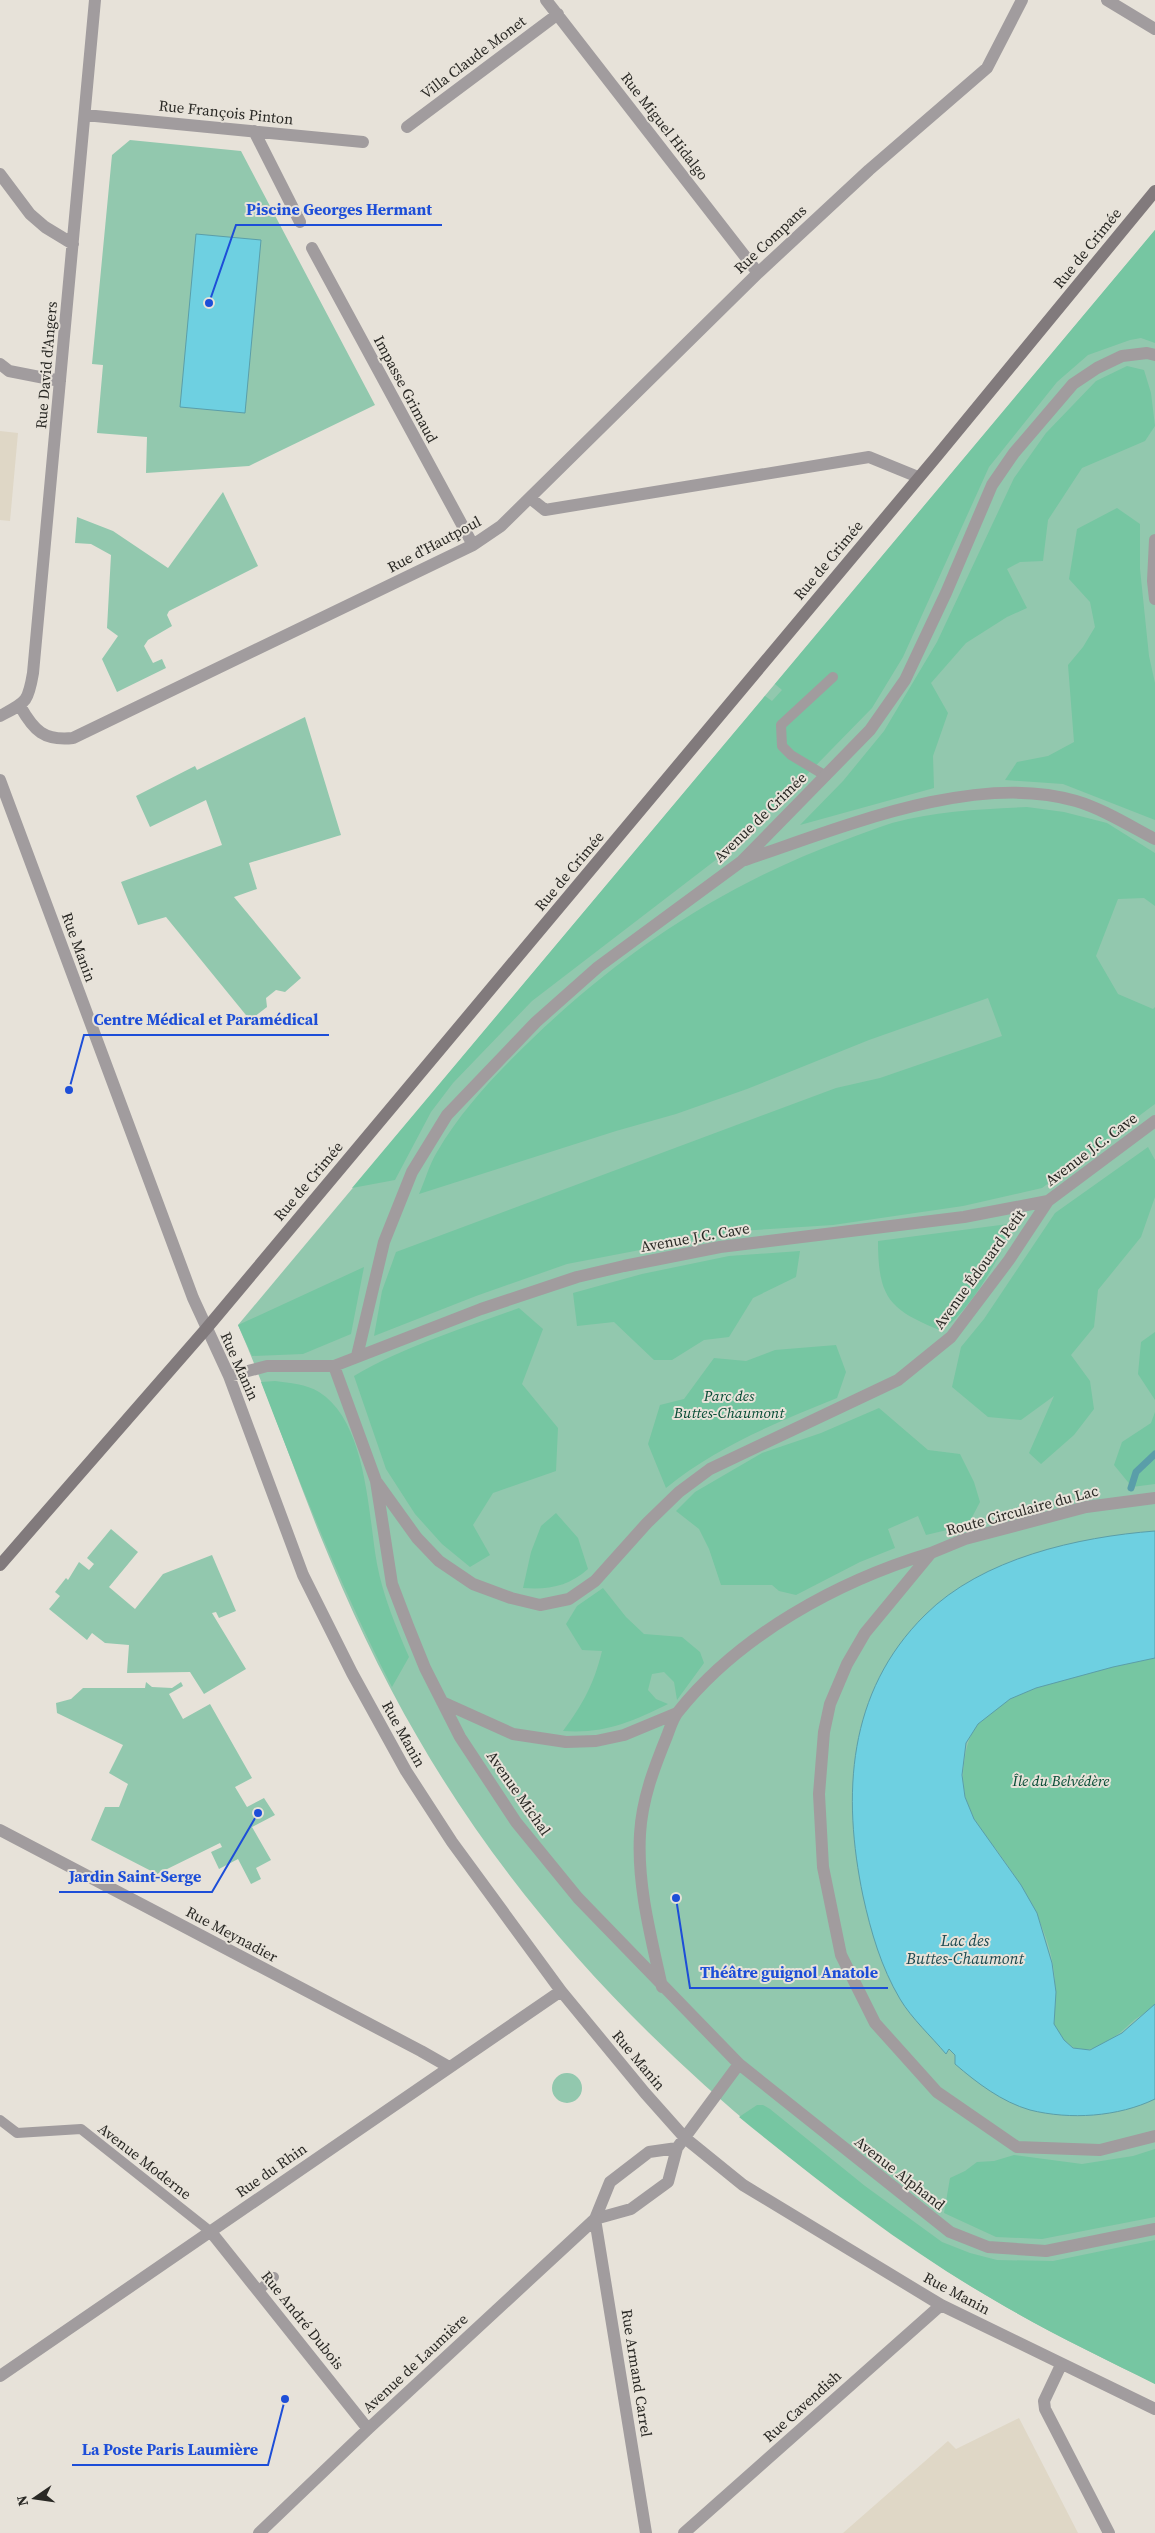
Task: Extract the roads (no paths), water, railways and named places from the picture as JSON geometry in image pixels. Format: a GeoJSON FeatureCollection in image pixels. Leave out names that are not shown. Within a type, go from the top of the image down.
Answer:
{"type":"FeatureCollection","features":[{"type":"Feature","properties":{"kind":"street","name":"Rue David d'Angers"},"geometry":{"type":"LineString","coordinates":[[20,706],[28,698],[37,638],[95,0]]}},
{"type":"Feature","properties":{"kind":"street","name":"Rue Miguel Hidalgo"},"geometry":{"type":"LineString","coordinates":[[546,0],[758,273]]}},
{"type":"Feature","properties":{"kind":"street","name":"Rue Compans"},"geometry":{"type":"LineString","coordinates":[[530,498],[758,273],[869,170],[987,68],[1022,0]]}},
{"type":"Feature","properties":{"kind":"street"},"geometry":{"type":"LineString","coordinates":[[1107,0],[1155,30]]}},
{"type":"Feature","properties":{"kind":"street","name":"Villa Claude Monet"},"geometry":{"type":"LineString","coordinates":[[407,127],[558,14]]}},
{"type":"Feature","properties":{"kind":"street","name":"Rue François Pinton"},"geometry":{"type":"LineString","coordinates":[[85,115],[363,142]]}},
{"type":"Feature","properties":{"kind":"street"},"geometry":{"type":"LineString","coordinates":[[254,131],[300,222]]}},
{"type":"Feature","properties":{"kind":"street"},"geometry":{"type":"LineString","coordinates":[[0,174],[30,214],[45,227],[73,244]]}},
{"type":"Feature","properties":{"kind":"street","name":"Rue de Crimée"},"geometry":{"type":"LineString","coordinates":[[0,1565],[206,1329],[1155,191]]}},
{"type":"Feature","properties":{"kind":"street","name":"Impasse Grimaud"},"geometry":{"type":"LineString","coordinates":[[312,248],[473,545]]}},
{"type":"Feature","properties":{"kind":"street","name":"Avenue de Crimée"},"geometry":{"type":"LineString","coordinates":[[356,1356],[384,1242],[412,1172],[447,1116],[536,1022],[598,967],[742,861],[870,730],[905,680],[946,593],[992,485],[1014,453],[1073,384],[1097,368],[1122,356],[1146,353],[1155,356]]}},
{"type":"Feature","properties":{"kind":"street"},"geometry":{"type":"LineString","coordinates":[[0,364],[9,371],[60,381]]}},
{"type":"Feature","properties":{"kind":"street"},"geometry":{"type":"LineString","coordinates":[[530,498],[545,510],[869,457],[918,477]]}},
{"type":"Feature","properties":{"kind":"street","name":"Rue d'Hautpoul"},"geometry":{"type":"LineString","coordinates":[[20,706],[43,735],[59,740],[73,738],[473,545],[501,526],[530,498]]}},
{"type":"Feature","properties":{"kind":"street"},"geometry":{"type":"LineString","coordinates":[[1155,540],[1153,581],[1155,599]]}},
{"type":"Feature","properties":{"kind":"street"},"geometry":{"type":"LineString","coordinates":[[0,716],[20,706]]}},
{"type":"Feature","properties":{"kind":"street","name":"Rue Manin"},"geometry":{"type":"LineString","coordinates":[[0,780],[206,1329],[228,1376],[303,1574],[352,1673],[406,1771],[452,1842],[561,1990],[681,2143],[743,2185],[941,2305],[1060,2365],[1155,2409]]}},
{"type":"Feature","properties":{"kind":"street"},"geometry":{"type":"LineString","coordinates":[[742,861],[872,817],[990,793],[1034,793],[1078,801],[1155,839]]}},
{"type":"Feature","properties":{"kind":"street","name":"Avenue J.C. Cave"},"geometry":{"type":"LineString","coordinates":[[228,1376],[267,1366],[334,1366],[481,1309],[577,1277],[624,1266],[720,1247],[964,1217],[1048,1201],[1155,1121]]}},
{"type":"Feature","properties":{"kind":"street","name":"Avenue Édouard Petit"},"geometry":{"type":"LineString","coordinates":[[334,1366],[376,1481],[417,1538],[433,1555],[473,1584],[511,1598],[540,1605],[569,1599],[595,1581],[647,1522],[679,1492],[710,1469],[898,1380],[951,1337],[1009,1260],[1048,1201]]}},
{"type":"Feature","properties":{"kind":"street","name":"Avenue Michal"},"geometry":{"type":"LineString","coordinates":[[376,1481],[392,1584],[425,1668],[460,1737],[516,1822],[578,1898],[662,1987],[739,2064]]}},
{"type":"Feature","properties":{"kind":"street","name":"Route Circulaire du Lac"},"geometry":{"type":"LineString","coordinates":[[1155,1498],[1086,1507],[965,1539],[931,1552],[865,1633],[843,1672],[830,1704],[824,1732],[819,1794],[823,1867],[841,1956],[875,2023],[937,2092],[1017,2147],[1100,2150],[1155,2136]]}},
{"type":"Feature","properties":{"kind":"street"},"geometry":{"type":"LineString","coordinates":[[662,1987],[640,1869],[640,1834],[643,1806],[650,1777],[677,1713],[713,1674],[781,1622],[856,1580],[894,1564],[931,1552]]}},
{"type":"Feature","properties":{"kind":"street"},"geometry":{"type":"LineString","coordinates":[[442,1702],[514,1734],[566,1742],[596,1741],[624,1735],[677,1713]]}},
{"type":"Feature","properties":{"kind":"street","name":"Rue Meynadier"},"geometry":{"type":"LineString","coordinates":[[0,1830],[421,2050],[448,2067]]}},
{"type":"Feature","properties":{"kind":"street","name":"Rue du Rhin"},"geometry":{"type":"LineString","coordinates":[[0,2376],[561,1990]]}},
{"type":"Feature","properties":{"kind":"street"},"geometry":{"type":"LineString","coordinates":[[681,2143],[739,2064]]}},
{"type":"Feature","properties":{"kind":"street","name":"Avenue Alphand"},"geometry":{"type":"LineString","coordinates":[[739,2064],[950,2232],[988,2247],[1046,2251],[1155,2229]]}},
{"type":"Feature","properties":{"kind":"street","name":"Avenue de Laumière"},"geometry":{"type":"LineString","coordinates":[[259,2533],[595,2218],[610,2182],[649,2152],[681,2143]]}},
{"type":"Feature","properties":{"kind":"street","name":"Avenue de Laumière"},"geometry":{"type":"LineString","coordinates":[[595,2218],[631,2208],[668,2182],[681,2143]]}},
{"type":"Feature","properties":{"kind":"street","name":"Rue Armand Carrel"},"geometry":{"type":"LineString","coordinates":[[595,2218],[646,2533]]}},
{"type":"Feature","properties":{"kind":"street","name":"Rue André Dubois"},"geometry":{"type":"LineString","coordinates":[[211,2232],[368,2429]]}},
{"type":"Feature","properties":{"kind":"street","name":"Rue Cavendish"},"geometry":{"type":"LineString","coordinates":[[684,2533],[941,2305]]}},
{"type":"Feature","properties":{"kind":"street"},"geometry":{"type":"LineString","coordinates":[[1060,2365],[1044,2400],[1045,2409],[1108,2533]]}},
{"type":"Feature","properties":{"kind":"lane"},"geometry":{"type":"LineString","coordinates":[[826,776],[791,756],[782,746],[781,725],[833,677]]}},
{"type":"Feature","properties":{"kind":"lane","name":"Avenue Moderne"},"geometry":{"type":"LineString","coordinates":[[0,2120],[17,2133],[81,2129],[211,2232]]}},
{"type":"Feature","properties":{"kind":"lane"},"geometry":{"type":"LineString","coordinates":[[258,2291],[274,2277]]}},
{"type":"Feature","properties":{"kind":"water"},"geometry":{"type":"Polygon","coordinates":[[[196,234],[261,240],[245,413],[180,407],[196,234]]]}},
{"type":"Feature","properties":{"kind":"water","name":"Lac des Buttes-Chaumont"},"geometry":{"type":"Polygon","coordinates":[[[1155,1531],[1155,1658],[1113,1667],[1036,1688],[1010,1699],[978,1724],[966,1743],[962,1775],[965,1797],[974,1819],[1021,1885],[1037,1913],[1052,1963],[1056,1992],[1054,2024],[1064,2040],[1073,2048],[1090,2050],[1122,2033],[1155,2004],[1155,2099],[1125,2110],[1094,2115],[1061,2115],[1030,2110],[1020,2107],[990,2091],[955,2064],[955,2055],[949,2049],[946,2054],[916,2020],[893,1987],[873,1936],[856,1858],[853,1783],[857,1746],[866,1711],[879,1677],[899,1645],[925,1615],[948,1595],[974,1579],[1032,1554],[1063,1545],[1095,1539],[1155,1531]]]}},
{"type":"Feature","properties":{"kind":"waterway"},"geometry":{"type":"LineString","coordinates":[[1131,1488],[1136,1472],[1155,1454]]}},
{"type":"Feature","properties":{"kind":"place","name":"Piscine Georges Hermant"},"geometry":{"type":"Point","coordinates":[209,303]}},
{"type":"Feature","properties":{"kind":"place","name":"Centre Médical et Paramédical"},"geometry":{"type":"Point","coordinates":[69,1090]}},
{"type":"Feature","properties":{"kind":"place","name":"Jardin Saint-Serge"},"geometry":{"type":"Point","coordinates":[258,1813]}},
{"type":"Feature","properties":{"kind":"place","name":"Théâtre guignol Anatole"},"geometry":{"type":"Point","coordinates":[676,1898]}},
{"type":"Feature","properties":{"kind":"place","name":"La Poste Paris Laumière"},"geometry":{"type":"Point","coordinates":[285,2399]}},
{"type":"Feature","properties":{"kind":"park label","name":"Parc des Buttes-Chaumont"},"geometry":{"type":"Point","coordinates":[729,1404]}},
{"type":"Feature","properties":{"kind":"park label","name":"Île du Belvédère"},"geometry":{"type":"Point","coordinates":[1061,1780]}}]}
